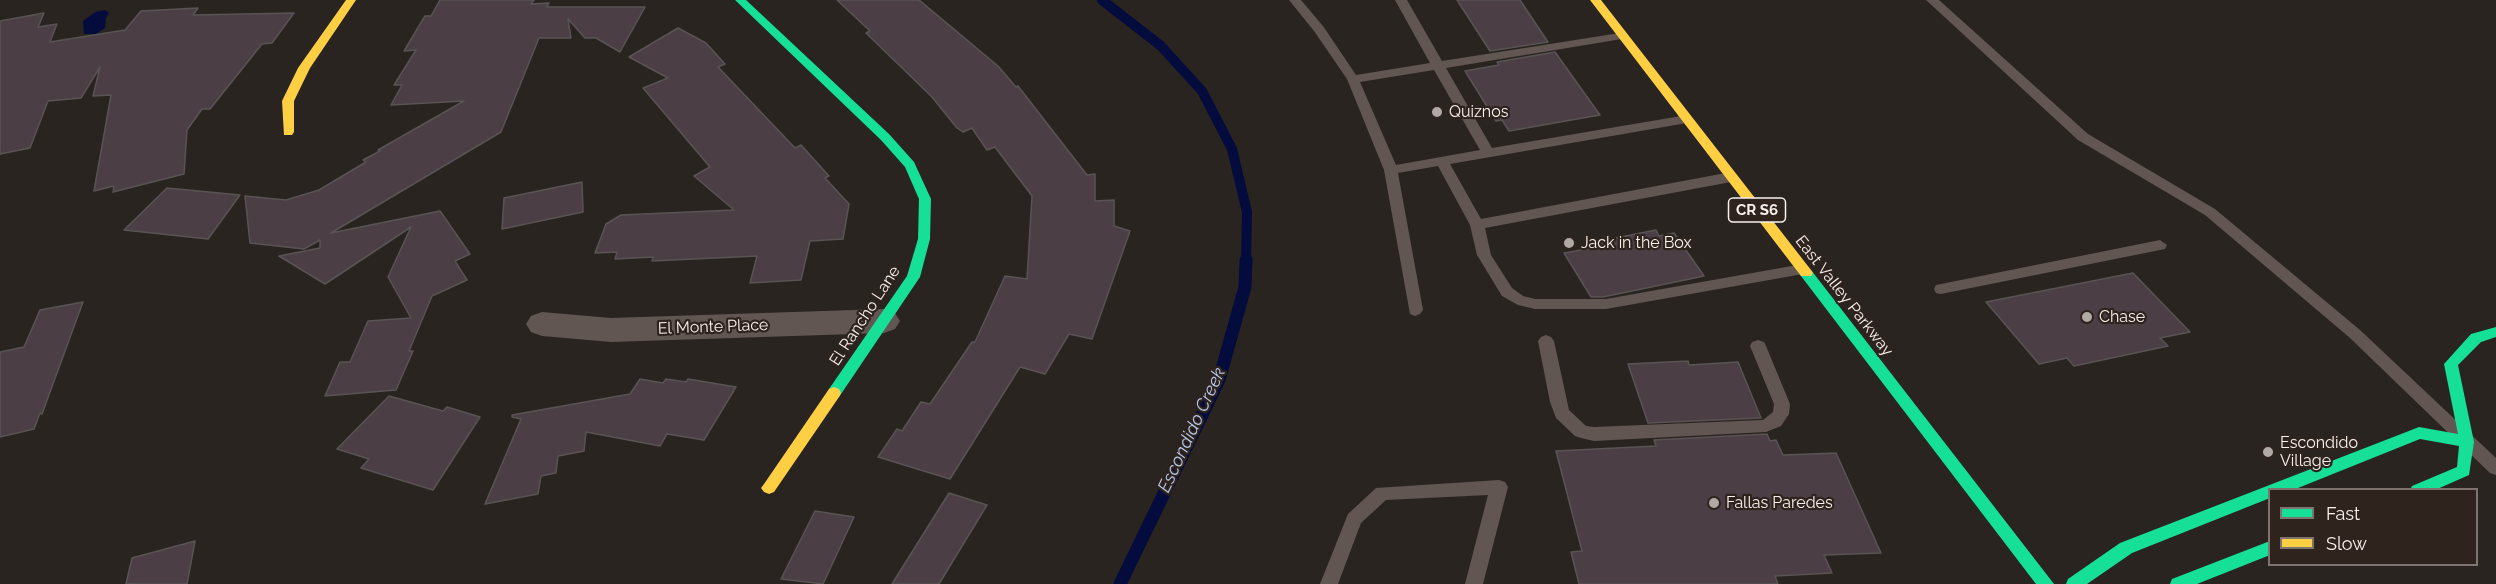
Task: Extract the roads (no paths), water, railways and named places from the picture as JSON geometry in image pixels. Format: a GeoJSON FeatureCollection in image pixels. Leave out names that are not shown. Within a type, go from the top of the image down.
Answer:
{"type":"FeatureCollection","features":[{"type":"Feature","properties":{"kind":"street"},"geometry":{"type":"LineString","coordinates":[[288,132],[288,101],[304,68],[351,0]]}},
{"type":"Feature","properties":{"kind":"street","name":"El Rancho Lane"},"geometry":{"type":"LineString","coordinates":[[740,0],[885,137],[910,165],[925,199],[924,239],[913,277],[769,488]]}},
{"type":"Feature","properties":{"kind":"street","name":"East Valley Parkway"},"geometry":{"type":"LineString","coordinates":[[1595,0],[2046,584]]}},
{"type":"Feature","properties":{"kind":"street","name":"El Monte Place"},"geometry":{"type":"LineString","coordinates":[[542,324],[611,330],[884,321]]}},
{"type":"Feature","properties":{"kind":"street"},"geometry":{"type":"LineString","coordinates":[[2420,488],[2464,471],[2467,442],[2451,364],[2476,338],[2496,332]]}},
{"type":"Feature","properties":{"kind":"street"},"geometry":{"type":"LineString","coordinates":[[2278,488],[2419,433],[2467,442]]}},
{"type":"Feature","properties":{"kind":"street"},"geometry":{"type":"LineString","coordinates":[[2074,584],[2126,548],[2268,493]]}},
{"type":"Feature","properties":{"kind":"street"},"geometry":{"type":"LineString","coordinates":[[2178,584],[2268,549]]}},
{"type":"Feature","properties":{"kind":"lane"},"geometry":{"type":"LineString","coordinates":[[1295,0],[1319,29],[1353,80],[1392,170],[1416,310]]}},
{"type":"Feature","properties":{"kind":"lane"},"geometry":{"type":"LineString","coordinates":[[1401,0],[1488,153]]}},
{"type":"Feature","properties":{"kind":"lane"},"geometry":{"type":"LineString","coordinates":[[1932,0],[2083,137],[2211,212],[2355,334],[2496,468]]}},
{"type":"Feature","properties":{"kind":"lane"},"geometry":{"type":"LineString","coordinates":[[1353,80],[1622,35]]}},
{"type":"Feature","properties":{"kind":"lane"},"geometry":{"type":"LineString","coordinates":[[1392,170],[1687,119]]}},
{"type":"Feature","properties":{"kind":"lane"},"geometry":{"type":"LineString","coordinates":[[1442,162],[1477,225],[1484,255],[1507,292],[1518,300],[1535,304],[1606,304],[1803,269]]}},
{"type":"Feature","properties":{"kind":"lane"},"geometry":{"type":"LineString","coordinates":[[1477,225],[1731,177]]}},
{"type":"Feature","properties":{"kind":"lane"},"geometry":{"type":"LineString","coordinates":[[1941,289],[2160,245]]}},
{"type":"Feature","properties":{"kind":"lane"},"geometry":{"type":"LineString","coordinates":[[1546,341],[1562,413],[1581,431],[1594,434],[1766,426],[1781,414],[1782,404],[1758,346]]}},
{"type":"Feature","properties":{"kind":"lane"},"geometry":{"type":"LineString","coordinates":[[1329,584],[1354,519],[1382,493],[1499,487],[1474,584]]}},
{"type":"Feature","properties":{"kind":"waterway","name":"Escondido Creek"},"geometry":{"type":"LineString","coordinates":[[1102,0],[1161,46],[1202,91],[1232,149],[1247,212],[1246,262]]}},
{"type":"Feature","properties":{"kind":"waterway","name":"Escondido Creek"},"geometry":{"type":"LineString","coordinates":[[1120,584],[1219,380],[1245,287],[1246,260]]}},
{"type":"Feature","properties":{"kind":"place","name":"Quiznos"},"geometry":{"type":"Point","coordinates":[1437,112]}},
{"type":"Feature","properties":{"kind":"place","name":"Jack in the Box"},"geometry":{"type":"Point","coordinates":[1569,243]}},
{"type":"Feature","properties":{"kind":"place","name":"Chase"},"geometry":{"type":"Point","coordinates":[2087,317]}},
{"type":"Feature","properties":{"kind":"place","name":"Escondido Village"},"geometry":{"type":"Point","coordinates":[2268,452]}},
{"type":"Feature","properties":{"kind":"place","name":"Fallas Paredes"},"geometry":{"type":"Point","coordinates":[1714,503]}}]}
